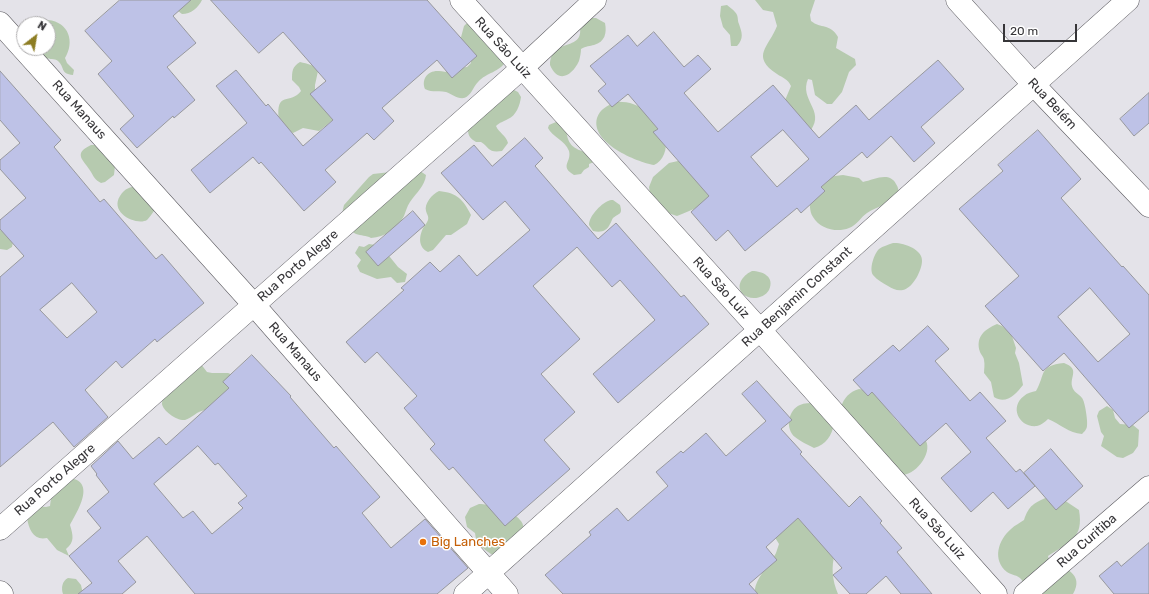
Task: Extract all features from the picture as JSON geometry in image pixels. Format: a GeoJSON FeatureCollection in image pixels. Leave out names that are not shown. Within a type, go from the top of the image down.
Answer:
{"type":"FeatureCollection","features":[{"type":"Feature","properties":{"kind":"street","name":"Rua São Luiz"},"geometry":{"type":"LineString","coordinates":[[461,0],[760,330],[996,594]]}},
{"type":"Feature","properties":{"kind":"street","name":"Rua Porto Alegre"},"geometry":{"type":"LineString","coordinates":[[0,529],[521,68],[595,0]]}},
{"type":"Feature","properties":{"kind":"street","name":"Rua Belém"},"geometry":{"type":"LineString","coordinates":[[957,0],[1034,85],[1149,206]]}},
{"type":"Feature","properties":{"kind":"street","name":"Rua Benjamin Constant"},"geometry":{"type":"LineString","coordinates":[[465,594],[1128,0]]}},
{"type":"Feature","properties":{"kind":"street","name":"Rua Manaus"},"geometry":{"type":"LineString","coordinates":[[0,23],[254,305],[507,594]]}},
{"type":"Feature","properties":{"kind":"street","name":"Rua Curitiba"},"geometry":{"type":"LineString","coordinates":[[1025,594],[1149,487]]}},
{"type":"Feature","properties":{"kind":"green space"},"geometry":{"type":"Polygon","coordinates":[[[172,0],[202,0],[194,10],[182,14],[174,8],[172,0]]]}},
{"type":"Feature","properties":{"kind":"green space"},"geometry":{"type":"Polygon","coordinates":[[[755,0],[815,0],[810,15],[811,21],[832,30],[838,37],[836,48],[855,59],[856,65],[849,72],[842,92],[832,104],[827,104],[815,95],[812,80],[808,79],[806,86],[807,93],[815,117],[815,123],[811,130],[783,105],[791,86],[790,84],[787,80],[769,68],[764,62],[764,51],[777,26],[773,12],[763,10],[755,0]]]}},
{"type":"Feature","properties":{"kind":"green space"},"geometry":{"type":"Polygon","coordinates":[[[727,5],[736,14],[741,30],[742,38],[737,46],[731,46],[730,35],[723,27],[720,16],[721,6],[727,5]]]}},
{"type":"Feature","properties":{"kind":"green space"},"geometry":{"type":"Polygon","coordinates":[[[591,18],[596,18],[605,23],[606,30],[603,39],[598,44],[581,49],[579,61],[573,71],[565,76],[557,74],[553,71],[550,65],[552,56],[561,47],[577,40],[580,35],[580,28],[591,18]]]}},
{"type":"Feature","properties":{"kind":"green space"},"geometry":{"type":"Polygon","coordinates":[[[471,19],[507,60],[500,68],[476,84],[472,91],[464,98],[457,97],[446,92],[425,89],[424,82],[426,76],[432,72],[454,71],[467,67],[471,63],[471,58],[460,41],[464,26],[471,19]]]}},
{"type":"Feature","properties":{"kind":"green space"},"geometry":{"type":"Polygon","coordinates":[[[56,22],[65,29],[70,39],[70,46],[65,58],[67,63],[74,70],[73,75],[64,72],[58,61],[43,56],[56,56],[56,22]]]}},
{"type":"Feature","properties":{"kind":"green space"},"geometry":{"type":"Polygon","coordinates":[[[300,62],[312,66],[318,71],[315,91],[333,120],[319,131],[303,128],[293,133],[289,131],[279,120],[278,111],[279,105],[282,101],[297,95],[301,91],[292,80],[293,70],[300,62]]]}},
{"type":"Feature","properties":{"kind":"green space"},"geometry":{"type":"Polygon","coordinates":[[[508,87],[518,92],[521,97],[519,107],[511,118],[496,126],[506,138],[508,143],[502,151],[492,151],[481,142],[476,142],[473,140],[469,136],[468,130],[508,87]]]}},
{"type":"Feature","properties":{"kind":"green space"},"geometry":{"type":"Polygon","coordinates":[[[615,102],[623,102],[640,107],[654,122],[666,143],[664,154],[660,161],[654,165],[637,160],[616,150],[607,143],[597,127],[597,118],[604,108],[615,102]]]}},
{"type":"Feature","properties":{"kind":"green space"},"geometry":{"type":"Polygon","coordinates":[[[556,122],[566,127],[569,142],[578,150],[589,153],[594,162],[589,164],[589,167],[581,174],[574,175],[567,169],[569,151],[565,144],[552,134],[548,128],[549,125],[556,122]]]}},
{"type":"Feature","properties":{"kind":"green space"},"geometry":{"type":"Polygon","coordinates":[[[91,145],[102,145],[115,166],[114,175],[105,182],[101,183],[96,180],[81,157],[82,151],[91,145]]]}},
{"type":"Feature","properties":{"kind":"green space"},"geometry":{"type":"Polygon","coordinates":[[[696,157],[709,196],[701,206],[677,216],[662,211],[650,194],[649,187],[653,177],[669,163],[696,157]]]}},
{"type":"Feature","properties":{"kind":"green space"},"geometry":{"type":"Polygon","coordinates":[[[417,169],[426,175],[424,183],[407,207],[401,221],[390,232],[371,238],[356,234],[348,229],[342,214],[344,205],[369,177],[373,174],[417,169]]]}},
{"type":"Feature","properties":{"kind":"green space"},"geometry":{"type":"Polygon","coordinates":[[[843,175],[859,178],[863,182],[881,177],[889,178],[897,185],[898,193],[892,200],[867,213],[852,227],[839,230],[829,229],[816,221],[813,217],[810,210],[810,196],[827,177],[843,175]]]}},
{"type":"Feature","properties":{"kind":"green space"},"geometry":{"type":"Polygon","coordinates":[[[138,186],[156,208],[147,220],[143,221],[131,220],[121,213],[118,208],[120,196],[124,191],[130,187],[138,186]]]}},
{"type":"Feature","properties":{"kind":"green space"},"geometry":{"type":"Polygon","coordinates":[[[439,191],[450,193],[459,198],[471,215],[467,224],[451,235],[446,235],[433,250],[428,252],[422,247],[420,242],[423,228],[428,220],[426,205],[431,197],[439,191]]]}},
{"type":"Feature","properties":{"kind":"green space"},"geometry":{"type":"Polygon","coordinates":[[[611,200],[620,205],[621,212],[613,218],[605,230],[601,232],[593,231],[589,225],[591,218],[600,206],[611,200]]]}},
{"type":"Feature","properties":{"kind":"green space"},"geometry":{"type":"Polygon","coordinates":[[[0,230],[3,231],[13,242],[12,247],[7,250],[0,249],[0,230]]]}},
{"type":"Feature","properties":{"kind":"green space"},"geometry":{"type":"Polygon","coordinates":[[[893,243],[911,247],[919,253],[921,257],[922,265],[919,274],[907,289],[893,289],[876,278],[872,272],[873,262],[877,251],[882,247],[893,243]]]}},
{"type":"Feature","properties":{"kind":"green space"},"geometry":{"type":"Polygon","coordinates":[[[369,244],[381,246],[398,267],[407,274],[405,282],[397,283],[391,277],[377,279],[360,272],[357,266],[361,260],[355,253],[359,246],[364,247],[369,244]]]}},
{"type":"Feature","properties":{"kind":"green space"},"geometry":{"type":"Polygon","coordinates":[[[752,271],[764,274],[769,278],[770,282],[767,293],[756,298],[745,296],[740,290],[740,283],[746,274],[752,271]]]}},
{"type":"Feature","properties":{"kind":"green space"},"geometry":{"type":"Polygon","coordinates":[[[997,324],[1011,333],[1016,348],[1015,353],[1019,363],[1023,385],[1014,395],[1003,400],[994,397],[991,382],[984,373],[984,359],[979,347],[982,334],[997,324]]]}},
{"type":"Feature","properties":{"kind":"green space"},"geometry":{"type":"Polygon","coordinates":[[[197,359],[207,372],[228,373],[238,377],[213,415],[205,410],[185,420],[178,419],[163,407],[163,394],[197,359]]]}},
{"type":"Feature","properties":{"kind":"green space"},"geometry":{"type":"Polygon","coordinates":[[[1064,363],[1069,365],[1073,370],[1073,388],[1082,398],[1084,403],[1087,424],[1082,434],[1069,430],[1048,419],[1038,426],[1031,426],[1025,424],[1018,416],[1017,406],[1024,396],[1036,391],[1046,369],[1056,364],[1064,363]]]}},
{"type":"Feature","properties":{"kind":"green space"},"geometry":{"type":"Polygon","coordinates":[[[859,389],[874,393],[879,397],[900,424],[919,434],[927,443],[926,455],[923,461],[908,474],[903,475],[841,407],[847,396],[859,389]]]}},
{"type":"Feature","properties":{"kind":"green space"},"geometry":{"type":"Polygon","coordinates":[[[815,403],[834,424],[828,439],[822,445],[814,448],[792,434],[789,420],[796,407],[803,404],[815,403]]]}},
{"type":"Feature","properties":{"kind":"green space"},"geometry":{"type":"Polygon","coordinates":[[[1107,406],[1113,410],[1115,418],[1120,424],[1133,425],[1139,430],[1138,446],[1133,453],[1123,458],[1117,457],[1101,446],[1104,436],[1101,432],[1097,416],[1099,411],[1107,406]]]}},
{"type":"Feature","properties":{"kind":"green space"},"geometry":{"type":"Polygon","coordinates":[[[69,478],[77,480],[82,485],[83,498],[70,525],[72,541],[66,549],[69,556],[57,550],[47,538],[39,538],[35,536],[29,527],[27,518],[34,506],[50,506],[52,490],[69,478]]]}},
{"type":"Feature","properties":{"kind":"green space"},"geometry":{"type":"Polygon","coordinates":[[[1048,497],[1064,500],[1079,510],[1080,520],[1077,534],[1068,543],[1048,556],[1049,560],[1061,565],[1075,576],[1076,587],[1073,594],[1021,594],[1023,582],[1020,578],[1010,574],[1002,567],[999,562],[998,550],[1006,534],[1014,526],[1024,520],[1030,508],[1039,501],[1048,497]]]}},
{"type":"Feature","properties":{"kind":"green space"},"geometry":{"type":"Polygon","coordinates":[[[479,504],[489,505],[507,511],[517,517],[524,527],[525,535],[494,556],[479,544],[475,533],[467,527],[465,517],[470,508],[479,504]]]}},
{"type":"Feature","properties":{"kind":"green space"},"geometry":{"type":"Polygon","coordinates":[[[788,509],[835,553],[833,574],[834,584],[838,594],[755,594],[755,589],[759,578],[776,553],[779,544],[768,526],[788,509]]]}},
{"type":"Feature","properties":{"kind":"green space"},"geometry":{"type":"Polygon","coordinates":[[[68,578],[76,579],[81,585],[83,594],[63,594],[62,585],[68,578]]]}},
{"type":"Feature","properties":{"kind":"building"},"geometry":{"type":"Polygon","coordinates":[[[120,0],[191,0],[173,16],[196,43],[167,67],[195,100],[174,118],[173,116],[137,148],[120,129],[134,116],[98,74],[112,61],[85,31],[120,0]]]}},
{"type":"Feature","properties":{"kind":"building"},"geometry":{"type":"Polygon","coordinates":[[[211,0],[427,0],[477,56],[452,78],[437,60],[382,108],[394,121],[374,140],[367,133],[325,170],[336,182],[304,211],[261,162],[259,164],[253,157],[210,193],[191,170],[247,123],[216,86],[236,70],[266,106],[268,104],[303,146],[333,120],[310,94],[326,81],[283,32],[259,53],[211,0]]]}},
{"type":"Feature","properties":{"kind":"building"},"geometry":{"type":"Polygon","coordinates":[[[654,32],[684,67],[698,55],[711,69],[684,93],[718,132],[773,85],[819,138],[856,105],[869,120],[938,60],[964,89],[921,127],[935,143],[914,162],[891,136],[867,158],[862,152],[821,187],[825,191],[801,213],[797,208],[745,251],[728,230],[716,241],[691,212],[709,196],[653,132],[658,129],[628,94],[612,107],[598,91],[606,84],[590,66],[628,35],[637,46],[654,32]],[[783,130],[751,157],[777,187],[809,159],[783,130]]]}},
{"type":"Feature","properties":{"kind":"building"},"geometry":{"type":"Polygon","coordinates":[[[0,71],[61,140],[54,147],[100,202],[104,199],[156,259],[162,254],[204,303],[157,342],[155,339],[122,368],[116,361],[85,390],[108,417],[74,447],[53,422],[0,467],[0,277],[24,256],[0,229],[0,220],[26,198],[0,169],[0,160],[20,143],[0,120],[0,71]],[[72,283],[40,310],[67,338],[97,312],[72,283]]]}},
{"type":"Feature","properties":{"kind":"building"},"geometry":{"type":"Polygon","coordinates":[[[1149,93],[1149,123],[1134,136],[1120,119],[1149,93]]]}},
{"type":"Feature","properties":{"kind":"building"},"geometry":{"type":"Polygon","coordinates":[[[1038,130],[1081,179],[1061,198],[1149,295],[1149,411],[1129,428],[1064,353],[1043,371],[985,306],[1019,276],[959,209],[1003,171],[998,165],[1038,130]],[[1090,288],[1058,317],[1098,362],[1130,334],[1090,288]]]}},
{"type":"Feature","properties":{"kind":"building"},"geometry":{"type":"Polygon","coordinates":[[[525,138],[543,158],[535,166],[598,239],[616,223],[681,297],[684,295],[709,324],[618,403],[593,374],[655,320],[620,280],[612,287],[577,247],[533,286],[580,339],[541,374],[575,412],[544,440],[570,469],[505,526],[453,467],[449,470],[430,449],[435,444],[404,408],[417,396],[377,352],[365,363],[346,342],[404,290],[401,288],[430,262],[440,272],[459,255],[477,276],[530,230],[505,201],[483,220],[441,173],[474,145],[492,166],[525,138]]]}},
{"type":"Feature","properties":{"kind":"building"},"geometry":{"type":"Polygon","coordinates":[[[413,211],[425,225],[378,266],[366,252],[413,211]]]}},
{"type":"Feature","properties":{"kind":"building"},"geometry":{"type":"Polygon","coordinates":[[[928,326],[949,349],[935,361],[970,401],[980,392],[1006,421],[986,438],[1016,472],[1020,469],[1035,486],[1008,509],[993,492],[971,512],[941,478],[971,452],[946,423],[920,446],[872,392],[868,396],[853,380],[893,345],[899,351],[928,326]]]}},
{"type":"Feature","properties":{"kind":"building"},"geometry":{"type":"Polygon","coordinates":[[[252,355],[291,396],[290,397],[334,448],[336,446],[380,497],[362,513],[391,548],[425,519],[468,568],[437,594],[195,594],[147,536],[118,561],[136,582],[122,594],[78,594],[92,583],[69,556],[101,528],[87,511],[109,492],[91,466],[118,441],[133,459],[159,437],[166,445],[229,388],[223,382],[252,355]],[[198,446],[154,484],[183,518],[193,511],[212,534],[243,508],[238,503],[247,496],[218,463],[215,465],[198,446]]]}},
{"type":"Feature","properties":{"kind":"building"},"geometry":{"type":"Polygon","coordinates":[[[757,381],[792,420],[781,429],[802,452],[800,454],[849,507],[860,496],[882,521],[880,523],[902,548],[897,552],[932,594],[901,594],[886,576],[866,594],[850,594],[833,575],[842,568],[798,518],[766,547],[777,560],[749,584],[758,594],[563,594],[545,575],[591,535],[589,532],[617,508],[628,521],[668,486],[656,472],[681,451],[683,453],[706,433],[726,456],[766,421],[742,394],[757,381]]]}},
{"type":"Feature","properties":{"kind":"building"},"geometry":{"type":"Polygon","coordinates":[[[1051,449],[1083,486],[1056,510],[1024,473],[1051,449]]]}},
{"type":"Feature","properties":{"kind":"building"},"geometry":{"type":"Polygon","coordinates":[[[1149,543],[1149,594],[1114,594],[1099,576],[1117,561],[1121,566],[1149,543]]]}},
{"type":"Feature","properties":{"kind":"place","name":"Big Lanches"},"geometry":{"type":"Point","coordinates":[423,542]}}]}
